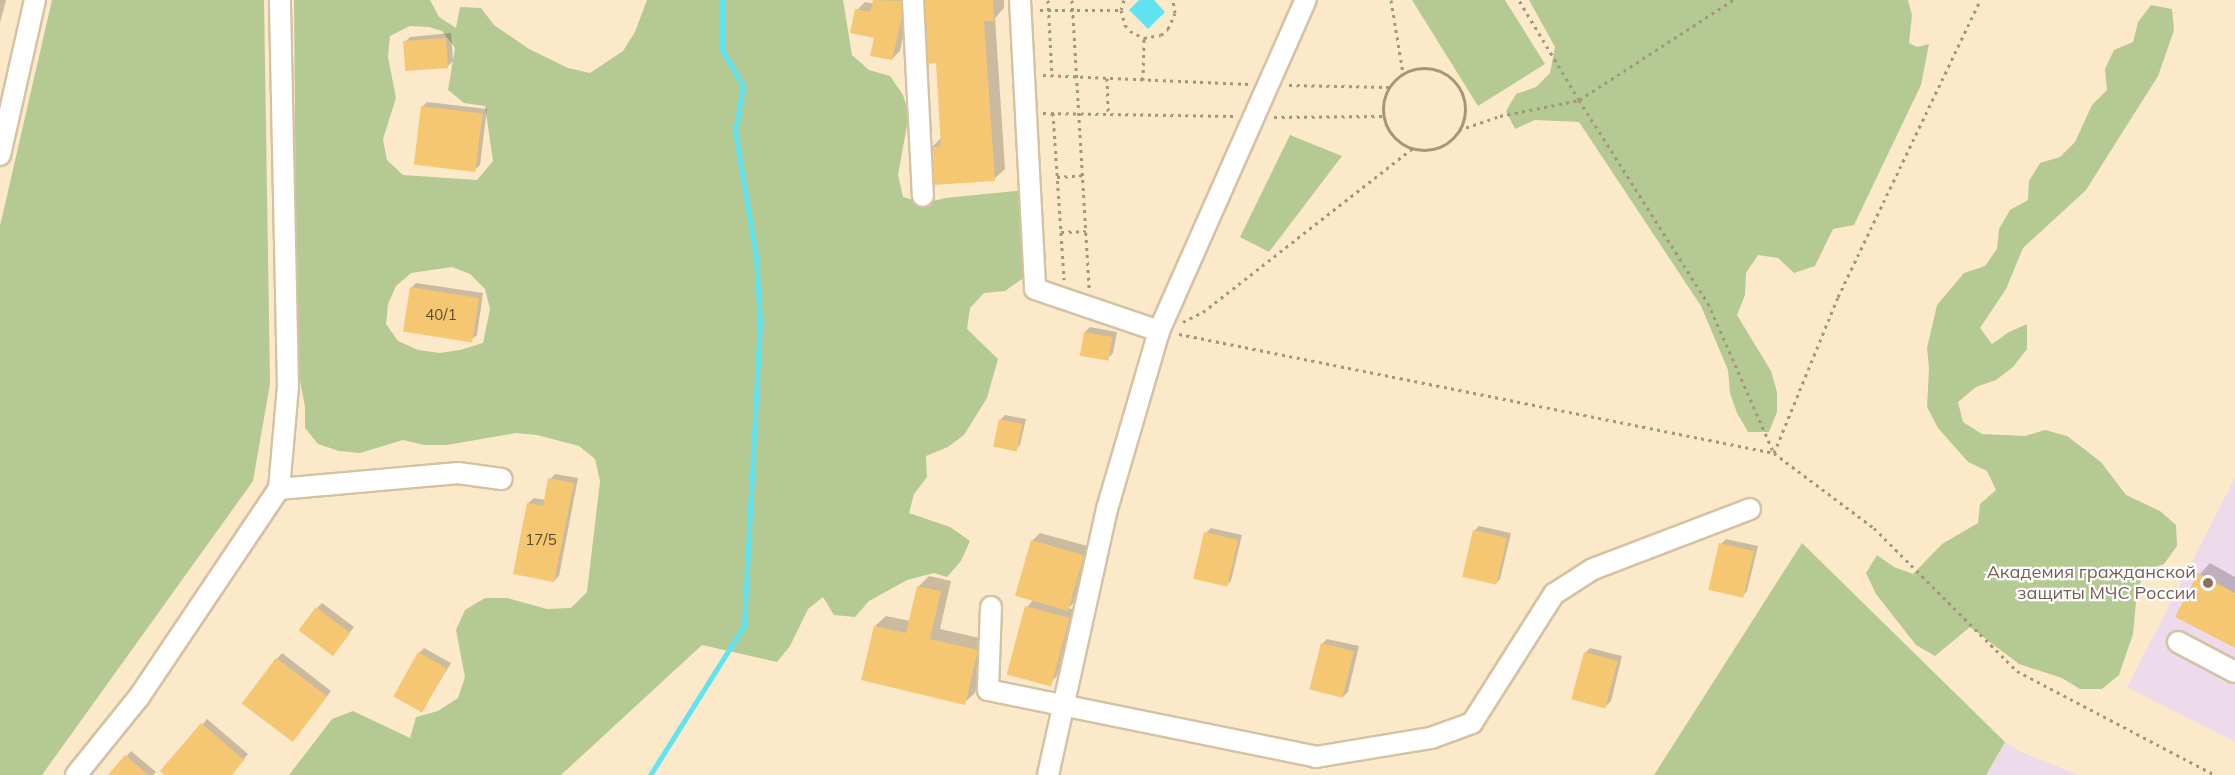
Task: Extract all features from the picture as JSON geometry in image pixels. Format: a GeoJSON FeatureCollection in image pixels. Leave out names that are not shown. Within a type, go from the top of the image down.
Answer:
{"type":"FeatureCollection","features":[{"type":"Feature","properties":{"kind":"lane"},"geometry":{"type":"LineString","coordinates":[[0,155],[35,0]]}},
{"type":"Feature","properties":{"kind":"lane"},"geometry":{"type":"LineString","coordinates":[[76,775],[139,697],[279,489],[288,387],[280,0]]}},
{"type":"Feature","properties":{"kind":"lane"},"geometry":{"type":"LineString","coordinates":[[913,0],[923,196]]}},
{"type":"Feature","properties":{"kind":"lane"},"geometry":{"type":"LineString","coordinates":[[1048,775],[1107,509],[1159,331],[1306,0]]}},
{"type":"Feature","properties":{"kind":"lane"},"geometry":{"type":"LineString","coordinates":[[1020,5],[1035,290],[1159,331]]}},
{"type":"Feature","properties":{"kind":"lane"},"geometry":{"type":"LineString","coordinates":[[279,489],[458,473],[502,479]]}},
{"type":"Feature","properties":{"kind":"lane"},"geometry":{"type":"LineString","coordinates":[[991,608],[988,690],[1316,757],[1431,738],[1472,723],[1554,594],[1593,569],[1750,509]]}},
{"type":"Feature","properties":{"kind":"lane"},"geometry":{"type":"LineString","coordinates":[[2178,642],[2235,672]]}},
{"type":"Feature","properties":{"kind":"path"},"geometry":{"type":"LineString","coordinates":[[1048,0],[1052,76]]}},
{"type":"Feature","properties":{"kind":"path"},"geometry":{"type":"LineString","coordinates":[[1072,0],[1090,308]]}},
{"type":"Feature","properties":{"kind":"path"},"geometry":{"type":"LineString","coordinates":[[1124,0],[1121,10],[1122,18],[1130,31],[1144,38],[1161,35],[1168,29],[1175,13],[1173,0]]}},
{"type":"Feature","properties":{"kind":"path"},"geometry":{"type":"LineString","coordinates":[[1391,0],[1403,73]]}},
{"type":"Feature","properties":{"kind":"path"},"geometry":{"type":"LineString","coordinates":[[1519,0],[1579,100],[1708,303],[1774,453]]}},
{"type":"Feature","properties":{"kind":"path"},"geometry":{"type":"LineString","coordinates":[[1459,130],[1465,112],[1463,98],[1450,77],[1438,70],[1424,68],[1403,73],[1389,87],[1383,107],[1384,116],[1392,135],[1413,148],[1427,150],[1441,146],[1459,130],[1500,116],[1579,100],[1733,0]]}},
{"type":"Feature","properties":{"kind":"path"},"geometry":{"type":"LineString","coordinates":[[1774,453],[1838,297],[1980,0]]}},
{"type":"Feature","properties":{"kind":"path"},"geometry":{"type":"LineString","coordinates":[[1020,5],[1048,10],[1121,10]]}},
{"type":"Feature","properties":{"kind":"path"},"geometry":{"type":"LineString","coordinates":[[1143,80],[1144,38]]}},
{"type":"Feature","properties":{"kind":"path"},"geometry":{"type":"LineString","coordinates":[[1024,75],[1268,85],[1389,87]]}},
{"type":"Feature","properties":{"kind":"path"},"geometry":{"type":"LineString","coordinates":[[1107,78],[1108,114]]}},
{"type":"Feature","properties":{"kind":"path"},"geometry":{"type":"LineString","coordinates":[[1026,112],[1254,117],[1384,116]]}},
{"type":"Feature","properties":{"kind":"path"},"geometry":{"type":"LineString","coordinates":[[1053,113],[1065,299]]}},
{"type":"Feature","properties":{"kind":"path"},"geometry":{"type":"LineString","coordinates":[[1159,331],[1196,317],[1413,148]]}},
{"type":"Feature","properties":{"kind":"path"},"geometry":{"type":"LineString","coordinates":[[1057,177],[1083,175]]}},
{"type":"Feature","properties":{"kind":"path"},"geometry":{"type":"LineString","coordinates":[[1061,232],[1086,231]]}},
{"type":"Feature","properties":{"kind":"path"},"geometry":{"type":"LineString","coordinates":[[1159,331],[1774,453],[1874,528],[2017,671],[2215,775]]}},
{"type":"Feature","properties":{"kind":"shaded area","name":"Академия гражданской защиты МЧС России"},"geometry":{"type":"Polygon","coordinates":[[[2235,478],[2235,742],[2127,687],[2235,478]]]}},
{"type":"Feature","properties":{"kind":"shaded area"},"geometry":{"type":"Polygon","coordinates":[[[2005,742],[2021,752],[2078,775],[1986,775],[2005,742]]]}},
{"type":"Feature","properties":{"kind":"green space"},"geometry":{"type":"Polygon","coordinates":[[[52,0],[264,0],[270,384],[253,481],[42,775],[0,775],[0,226],[52,0]]]}},
{"type":"Feature","properties":{"kind":"green space"},"geometry":{"type":"Polygon","coordinates":[[[294,0],[430,0],[439,17],[456,28],[460,7],[481,8],[494,25],[529,49],[568,68],[590,73],[623,51],[635,32],[647,0],[843,0],[852,55],[869,70],[890,76],[903,95],[909,114],[898,175],[903,197],[925,203],[945,198],[1026,190],[1029,260],[1022,279],[1005,291],[984,293],[970,308],[967,329],[998,359],[987,398],[964,435],[948,447],[926,456],[927,477],[914,494],[909,513],[950,527],[970,541],[961,561],[947,577],[934,573],[907,580],[869,601],[855,617],[834,615],[823,597],[808,609],[790,646],[777,662],[702,645],[561,775],[289,775],[332,719],[353,711],[410,738],[416,717],[438,711],[458,698],[465,677],[456,630],[465,610],[485,598],[507,598],[547,609],[571,608],[587,592],[600,481],[595,459],[579,446],[537,435],[516,433],[447,445],[424,445],[403,440],[360,453],[339,451],[318,444],[305,428],[305,407],[297,365],[294,0]],[[410,26],[390,36],[388,57],[396,98],[383,139],[387,160],[403,175],[477,180],[493,161],[485,106],[464,103],[448,90],[455,48],[442,31],[429,27],[410,26]],[[452,267],[411,273],[396,286],[388,304],[386,324],[398,341],[418,350],[440,353],[483,343],[490,309],[485,289],[470,274],[452,267]]]}},
{"type":"Feature","properties":{"kind":"green space"},"geometry":{"type":"Polygon","coordinates":[[[1412,0],[1505,0],[1545,64],[1478,106],[1412,0]]]}},
{"type":"Feature","properties":{"kind":"green space"},"geometry":{"type":"Polygon","coordinates":[[[1529,0],[1908,0],[1912,15],[1909,43],[1917,47],[1929,44],[1921,85],[1854,225],[1833,229],[1815,266],[1794,273],[1778,258],[1758,255],[1746,273],[1745,295],[1737,315],[1771,371],[1777,392],[1777,412],[1769,432],[1748,432],[1737,413],[1730,393],[1728,370],[1701,306],[1579,122],[1535,120],[1515,129],[1506,111],[1516,94],[1536,87],[1550,73],[1555,47],[1529,0]]]}},
{"type":"Feature","properties":{"kind":"green space"},"geometry":{"type":"Polygon","coordinates":[[[2151,5],[2172,9],[2174,30],[2158,76],[2086,190],[2023,248],[2006,289],[1980,328],[1992,344],[2009,332],[2027,324],[2027,349],[2013,367],[1996,380],[1976,387],[1958,402],[1963,422],[1982,434],[2025,436],[2045,430],[2067,436],[2101,462],[2126,495],[2160,511],[2176,525],[2177,546],[2164,564],[2145,571],[2137,591],[2133,634],[2119,675],[2102,689],[2080,689],[2062,678],[2019,664],[1970,627],[1935,656],[1916,645],[1876,594],[1866,573],[1877,555],[1894,567],[1913,574],[1942,544],[1978,523],[1980,504],[1996,490],[1987,471],[1968,462],[1938,428],[1927,407],[1929,368],[1927,348],[1937,305],[1964,273],[1985,266],[1997,249],[1999,229],[2010,210],[2028,200],[2029,181],[2040,163],[2060,157],[2075,142],[2092,105],[2107,90],[2105,69],[2114,50],[2133,42],[2138,22],[2151,5]]]}},
{"type":"Feature","properties":{"kind":"green space"},"geometry":{"type":"Polygon","coordinates":[[[1290,135],[1342,156],[1269,252],[1240,237],[1290,135]]]}},
{"type":"Feature","properties":{"kind":"green space"},"geometry":{"type":"Polygon","coordinates":[[[1802,543],[2005,742],[1986,775],[1654,775],[1802,543]]]}},
{"type":"Feature","properties":{"kind":"water"},"geometry":{"type":"Polygon","coordinates":[[[1139,0],[1154,0],[1165,12],[1148,29],[1129,10],[1139,0]]]}},
{"type":"Feature","properties":{"kind":"building"},"geometry":{"type":"Polygon","coordinates":[[[873,0],[906,1],[892,60],[870,56],[874,38],[850,33],[855,9],[870,12],[873,0]]]}},
{"type":"Feature","properties":{"kind":"building"},"geometry":{"type":"Polygon","coordinates":[[[922,0],[993,0],[994,21],[984,21],[995,181],[933,185],[931,147],[941,146],[936,63],[926,64],[922,0]]]}},
{"type":"Feature","properties":{"kind":"building"},"geometry":{"type":"Polygon","coordinates":[[[446,38],[448,68],[405,71],[403,41],[446,38]]]}},
{"type":"Feature","properties":{"kind":"building"},"geometry":{"type":"Polygon","coordinates":[[[421,106],[483,114],[475,172],[414,165],[421,106]]]}},
{"type":"Feature","properties":{"kind":"building"},"geometry":{"type":"Polygon","coordinates":[[[410,287],[479,298],[472,342],[403,331],[410,287]]]}},
{"type":"Feature","properties":{"kind":"building"},"geometry":{"type":"Polygon","coordinates":[[[1084,332],[1113,337],[1108,361],[1080,356],[1084,332]]]}},
{"type":"Feature","properties":{"kind":"building"},"geometry":{"type":"Polygon","coordinates":[[[999,419],[1022,424],[1017,451],[993,446],[999,419]]]}},
{"type":"Feature","properties":{"kind":"building"},"geometry":{"type":"Polygon","coordinates":[[[548,478],[574,483],[554,582],[513,574],[527,503],[543,506],[548,478]]]}},
{"type":"Feature","properties":{"kind":"building"},"geometry":{"type":"Polygon","coordinates":[[[1473,530],[1507,538],[1496,585],[1462,577],[1473,530]]]}},
{"type":"Feature","properties":{"kind":"building"},"geometry":{"type":"Polygon","coordinates":[[[1204,532],[1238,540],[1227,587],[1193,579],[1204,532]]]}},
{"type":"Feature","properties":{"kind":"building"},"geometry":{"type":"Polygon","coordinates":[[[1031,540],[1084,555],[1068,611],[1015,596],[1031,540]]]}},
{"type":"Feature","properties":{"kind":"building"},"geometry":{"type":"Polygon","coordinates":[[[1719,543],[1754,551],[1743,598],[1708,590],[1719,543]]]}},
{"type":"Feature","properties":{"kind":"building"},"geometry":{"type":"Polygon","coordinates":[[[2198,573],[2235,593],[2235,648],[2175,617],[2198,573]]]}},
{"type":"Feature","properties":{"kind":"building"},"geometry":{"type":"Polygon","coordinates":[[[917,586],[941,591],[930,639],[978,650],[965,705],[861,680],[874,626],[906,633],[917,586]]]}},
{"type":"Feature","properties":{"kind":"building"},"geometry":{"type":"Polygon","coordinates":[[[1025,606],[1069,618],[1051,686],[1007,675],[1025,606]]]}},
{"type":"Feature","properties":{"kind":"building"},"geometry":{"type":"Polygon","coordinates":[[[316,607],[350,633],[333,656],[299,630],[316,607]]]}},
{"type":"Feature","properties":{"kind":"building"},"geometry":{"type":"Polygon","coordinates":[[[1321,643],[1354,651],[1342,698],[1309,690],[1321,643]]]}},
{"type":"Feature","properties":{"kind":"building"},"geometry":{"type":"Polygon","coordinates":[[[418,652],[447,668],[422,713],[393,697],[418,652]]]}},
{"type":"Feature","properties":{"kind":"building"},"geometry":{"type":"Polygon","coordinates":[[[1584,652],[1618,661],[1605,708],[1571,699],[1584,652]]]}},
{"type":"Feature","properties":{"kind":"building"},"geometry":{"type":"Polygon","coordinates":[[[276,658],[327,697],[293,742],[242,704],[276,658]]]}},
{"type":"Feature","properties":{"kind":"building"},"geometry":{"type":"Polygon","coordinates":[[[201,723],[244,760],[232,775],[165,775],[160,771],[201,723]]]}},
{"type":"Feature","properties":{"kind":"building"},"geometry":{"type":"Polygon","coordinates":[[[125,755],[148,775],[108,775],[125,755]]]}},
{"type":"Feature","properties":{"kind":"waterway"},"geometry":{"type":"LineString","coordinates":[[650,775],[744,626],[760,324],[756,257],[735,132],[743,86],[722,50],[722,0]]}},
{"type":"Feature","properties":{"kind":"place","name":"Академия гражданской защиты МЧС России"},"geometry":{"type":"Point","coordinates":[2208,583]}}]}
